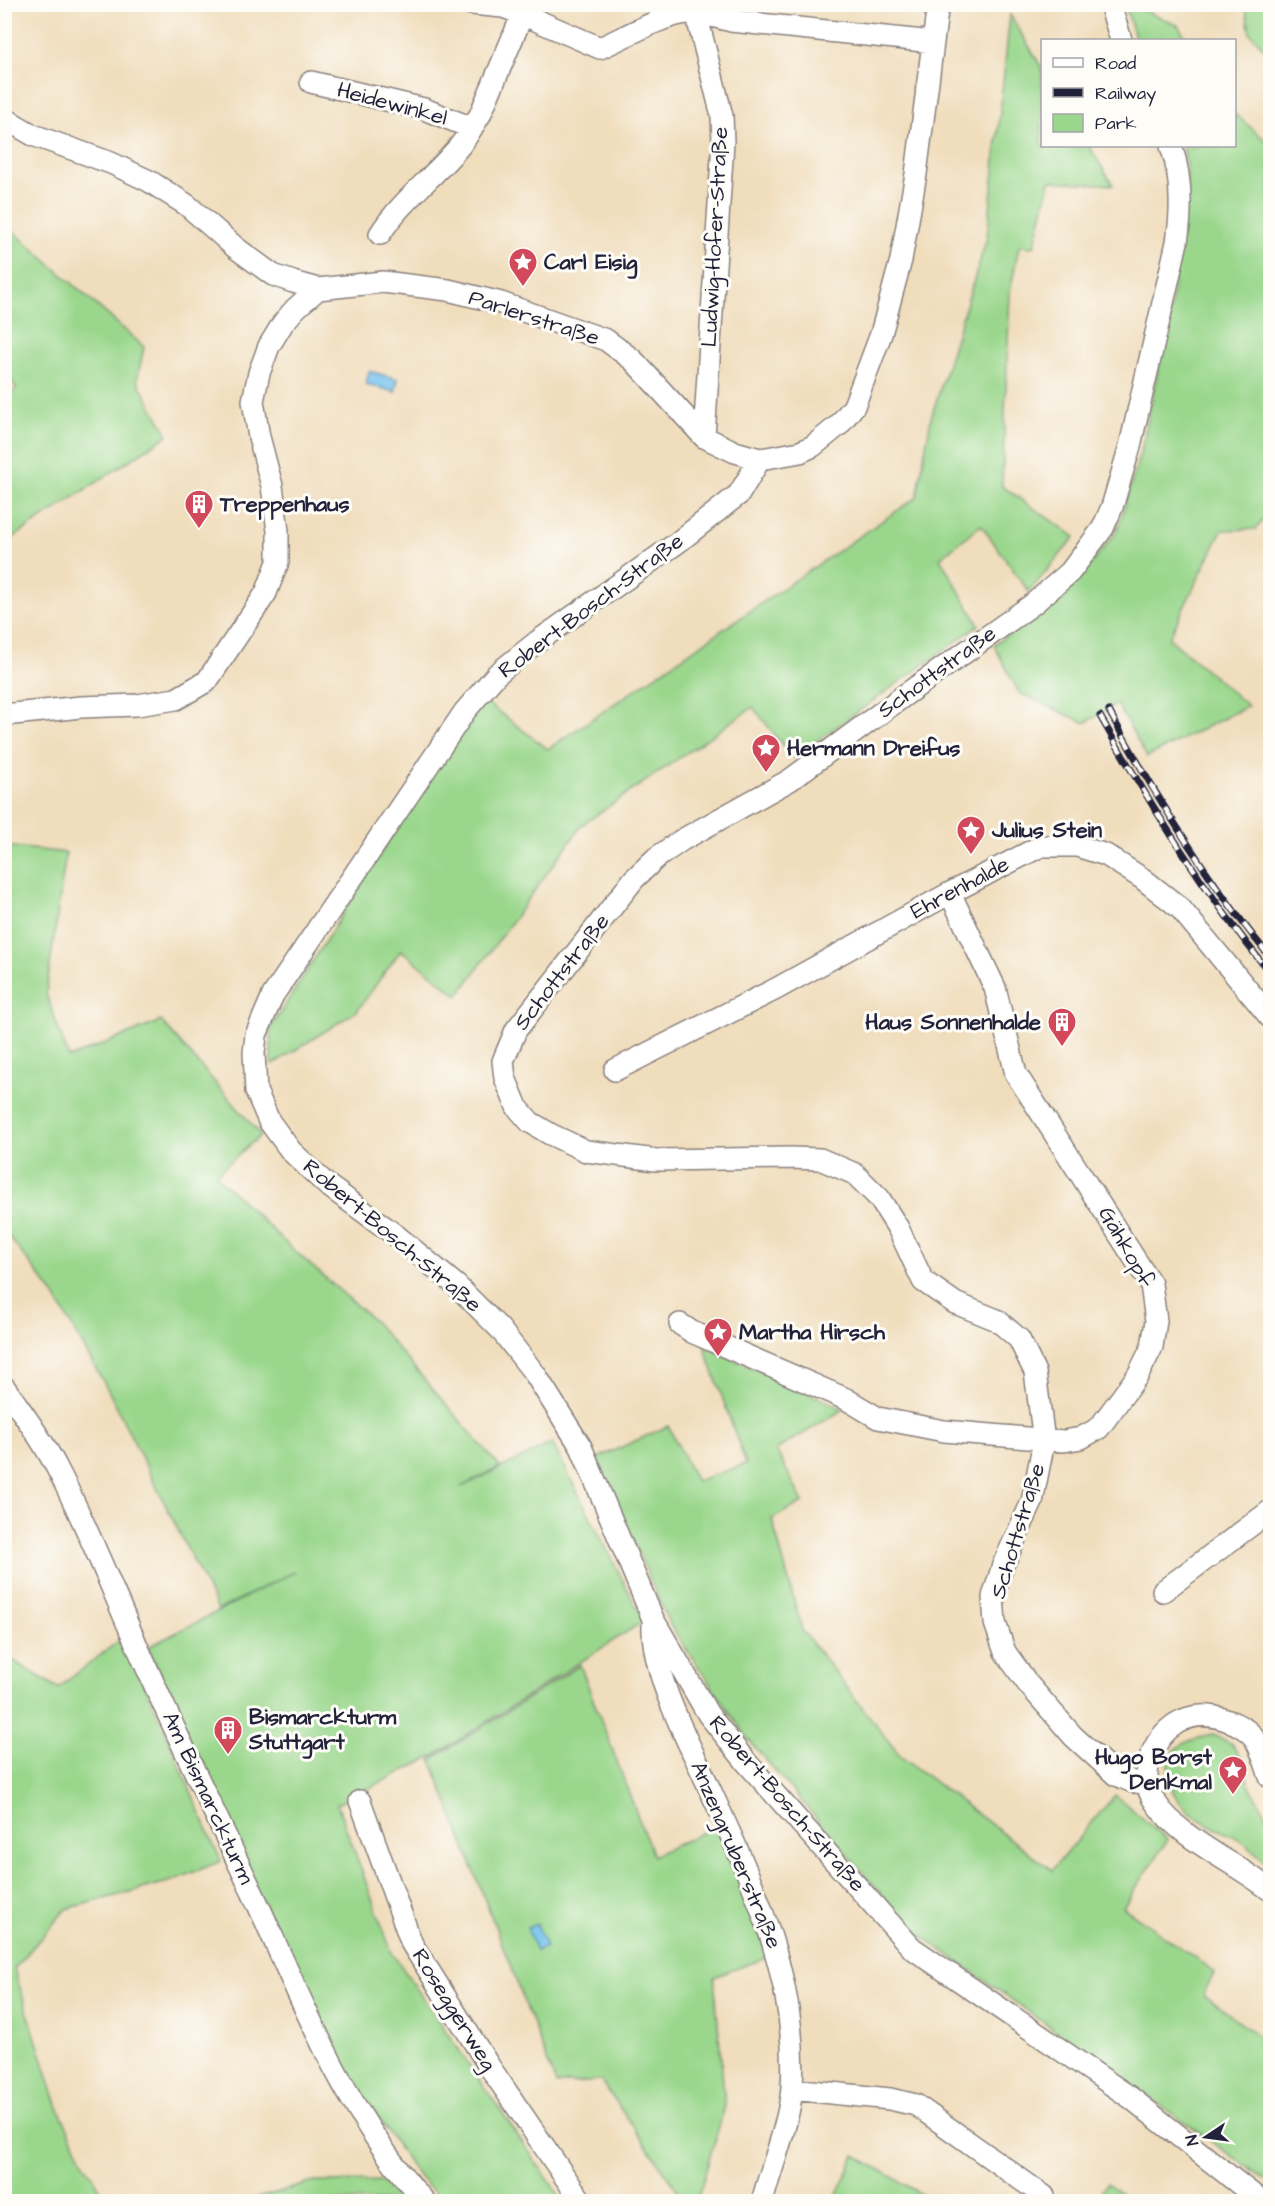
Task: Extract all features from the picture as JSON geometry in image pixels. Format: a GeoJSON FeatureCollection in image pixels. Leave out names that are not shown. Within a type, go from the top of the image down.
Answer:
{"type":"FeatureCollection","features":[{"type":"Feature","properties":{"kind":"street"},"geometry":{"type":"LineString","coordinates":[[471,4],[525,9],[600,48],[672,15],[702,9],[731,21],[933,42]]}},
{"type":"Feature","properties":{"kind":"street","name":"Parlerstraße"},"geometry":{"type":"LineString","coordinates":[[4,118],[33,135],[111,163],[149,182],[187,205],[236,248],[273,275],[318,289],[383,282],[448,290],[501,303],[606,340],[633,360],[704,437],[735,452],[760,459],[788,455],[813,446],[839,426],[854,406],[881,334],[901,260],[916,174],[938,4]]}},
{"type":"Feature","properties":{"kind":"street"},"geometry":{"type":"LineString","coordinates":[[1110,4],[1121,39]]}},
{"type":"Feature","properties":{"kind":"street"},"geometry":{"type":"LineString","coordinates":[[380,234],[390,218],[462,144],[480,115],[525,9]]}},
{"type":"Feature","properties":{"kind":"street","name":"Ludwig-Hofer-Straße"},"geometry":{"type":"LineString","coordinates":[[702,9],[699,25],[722,116],[723,142],[704,437]]}},
{"type":"Feature","properties":{"kind":"street","name":"Heidewinkel"},"geometry":{"type":"LineString","coordinates":[[311,82],[424,109],[472,128]]}},
{"type":"Feature","properties":{"kind":"street","name":"Schottstraße"},"geometry":{"type":"LineString","coordinates":[[1148,1783],[1133,1782],[1116,1775],[1073,1736],[1028,1684],[1005,1652],[995,1623],[993,1597],[1003,1565],[1032,1502],[1044,1441],[1035,1372],[1019,1339],[997,1320],[955,1303],[923,1281],[898,1228],[879,1198],[855,1174],[820,1160],[790,1158],[656,1160],[586,1151],[531,1122],[517,1107],[510,1092],[503,1061],[516,1030],[634,879],[656,858],[701,828],[799,773],[1033,604],[1070,572],[1104,528],[1119,486],[1177,242],[1180,198],[1177,169],[1171,147]]}},
{"type":"Feature","properties":{"kind":"street"},"geometry":{"type":"LineString","coordinates":[[4,715],[81,707],[137,705],[176,699],[207,681],[266,593],[278,562],[275,509],[253,401],[268,346],[283,323],[318,289]]}},
{"type":"Feature","properties":{"kind":"street","name":"Robert-Bosch-Straße"},"geometry":{"type":"LineString","coordinates":[[760,459],[739,495],[677,543],[538,641],[497,674],[465,711],[273,995],[256,1035],[254,1071],[256,1091],[264,1113],[278,1136],[291,1151],[326,1184],[398,1237],[456,1285],[500,1329],[535,1374],[581,1447],[653,1619],[708,1714],[747,1763],[912,1948],[1131,2098],[1262,2202]]}},
{"type":"Feature","properties":{"kind":"street","name":"Ehrenhalde"},"geometry":{"type":"LineString","coordinates":[[615,1070],[776,989],[950,893],[1041,846],[1077,846],[1106,855],[1143,879],[1180,908],[1270,1017]]}},
{"type":"Feature","properties":{"kind":"street","name":"Gähkopf"},"geometry":{"type":"LineString","coordinates":[[680,1324],[692,1332],[846,1399],[878,1418],[944,1431],[1044,1441],[1081,1438],[1099,1428],[1138,1375],[1152,1347],[1156,1321],[1155,1300],[1151,1284],[1016,1074],[995,988],[950,893]]}},
{"type":"Feature","properties":{"kind":"street","name":"Am Bismarckturm"},"geometry":{"type":"LineString","coordinates":[[4,1387],[31,1424],[58,1471],[179,1740],[237,1859],[294,1987],[344,2087],[369,2129],[425,2202]]}},
{"type":"Feature","properties":{"kind":"street"},"geometry":{"type":"LineString","coordinates":[[1163,1591],[1270,1511]]}},
{"type":"Feature","properties":{"kind":"street","name":"Anzengruberstraße"},"geometry":{"type":"LineString","coordinates":[[653,1619],[652,1642],[659,1668],[684,1734],[734,1841],[778,1954],[791,2036],[792,2089],[762,2202]]}},
{"type":"Feature","properties":{"kind":"street"},"geometry":{"type":"LineString","coordinates":[[1270,1778],[1254,1738],[1235,1722],[1213,1716],[1194,1717],[1178,1723],[1164,1734],[1149,1761],[1148,1783],[1154,1801],[1173,1822],[1270,1890]]}},
{"type":"Feature","properties":{"kind":"street","name":"Roseggerweg"},"geometry":{"type":"LineString","coordinates":[[360,1801],[412,1944],[489,2066],[582,2202]]}},
{"type":"Feature","properties":{"kind":"street"},"geometry":{"type":"LineString","coordinates":[[792,2089],[890,2099],[916,2105],[1044,2196]]}},
{"type":"Feature","properties":{"kind":"green space"},"geometry":{"type":"Polygon","coordinates":[[[1125,5],[1131,5],[1178,25],[1186,39],[1136,39],[1125,5]]]}},
{"type":"Feature","properties":{"kind":"green space"},"geometry":{"type":"Polygon","coordinates":[[[1245,5],[1270,5],[1270,55],[1250,33],[1245,5]]]}},
{"type":"Feature","properties":{"kind":"green space"},"geometry":{"type":"Polygon","coordinates":[[[1010,15],[1041,66],[1041,147],[1090,147],[1113,185],[1050,181],[1034,247],[1019,246],[1010,292],[1002,486],[1075,537],[1029,592],[981,525],[940,558],[979,625],[793,758],[753,707],[582,825],[458,996],[401,950],[357,1011],[272,1065],[270,1029],[479,697],[548,749],[917,497],[931,418],[987,238],[1010,15]]]}},
{"type":"Feature","properties":{"kind":"green space"},"geometry":{"type":"Polygon","coordinates":[[[1236,115],[1270,144],[1270,511],[1256,529],[1222,530],[1169,638],[1248,706],[1147,757],[1117,704],[1085,723],[1019,693],[994,645],[1071,589],[1117,531],[1142,447],[1171,307],[1187,174],[1183,147],[1236,147],[1236,115]]]}},
{"type":"Feature","properties":{"kind":"green space"},"geometry":{"type":"Polygon","coordinates":[[[5,224],[144,347],[137,380],[168,435],[5,543],[5,402],[16,388],[5,370],[5,224]]]}},
{"type":"Feature","properties":{"kind":"green space"},"geometry":{"type":"Polygon","coordinates":[[[5,846],[66,853],[46,994],[69,1058],[161,1021],[261,1135],[215,1175],[289,1246],[373,1320],[500,1467],[461,1487],[552,1443],[644,1621],[434,1756],[337,1804],[392,1953],[563,2201],[442,2201],[415,2172],[349,2074],[234,1845],[148,1647],[296,1571],[218,1610],[109,1392],[53,1293],[5,1232],[5,846]]]}},
{"type":"Feature","properties":{"kind":"green space"},"geometry":{"type":"Polygon","coordinates":[[[704,1346],[844,1409],[776,1450],[803,1502],[772,1519],[802,1630],[900,1756],[1052,1870],[1115,1795],[1168,1840],[1123,1907],[1215,1972],[1203,1994],[1270,2045],[1270,2183],[912,1929],[747,1738],[669,1624],[598,1458],[668,1426],[696,1481],[746,1464],[704,1346]]]}},
{"type":"Feature","properties":{"kind":"green space"},"geometry":{"type":"Polygon","coordinates":[[[121,1639],[138,1669],[221,1861],[172,1881],[66,1909],[14,1969],[57,2105],[84,2163],[101,2190],[115,2201],[5,2201],[4,1655],[58,1688],[121,1639]]]}},
{"type":"Feature","properties":{"kind":"green space"},"geometry":{"type":"Polygon","coordinates":[[[580,1665],[653,1856],[720,1824],[771,1956],[714,1977],[725,2106],[697,2201],[685,2201],[601,2081],[556,2084],[431,1760],[580,1665]]]}},
{"type":"Feature","properties":{"kind":"green space"},"geometry":{"type":"Polygon","coordinates":[[[1213,1735],[1231,1743],[1241,1758],[1248,1782],[1270,1823],[1270,1865],[1242,1841],[1194,1816],[1179,1802],[1170,1784],[1169,1763],[1175,1751],[1192,1740],[1213,1735]]]}},
{"type":"Feature","properties":{"kind":"green space"},"geometry":{"type":"Polygon","coordinates":[[[855,2155],[933,2201],[834,2201],[855,2155]]]}},
{"type":"Feature","properties":{"kind":"green space"},"geometry":{"type":"Polygon","coordinates":[[[382,2181],[403,2201],[247,2201],[314,2182],[382,2181]]]}},
{"type":"Feature","properties":{"kind":"green space"},"geometry":{"type":"Polygon","coordinates":[[[1107,2183],[1131,2201],[1094,2201],[1107,2183]]]}},
{"type":"Feature","properties":{"kind":"water"},"geometry":{"type":"Polygon","coordinates":[[[369,371],[398,379],[395,392],[366,384],[369,371]]]}},
{"type":"Feature","properties":{"kind":"water"},"geometry":{"type":"Polygon","coordinates":[[[537,1924],[546,1947],[536,1951],[527,1928],[537,1924]]]}},
{"type":"Feature","properties":{"kind":"railway"},"geometry":{"type":"LineString","coordinates":[[1109,711],[1145,775],[1204,869],[1270,957]]}},
{"type":"Feature","properties":{"kind":"railway"},"geometry":{"type":"LineString","coordinates":[[1100,716],[1139,783],[1201,880],[1270,973]]}},
{"type":"Feature","properties":{"kind":"place","name":"Carl Eisig"},"geometry":{"type":"Point","coordinates":[523,288]}},
{"type":"Feature","properties":{"kind":"place","name":"Treppenhaus"},"geometry":{"type":"Point","coordinates":[199,530]}},
{"type":"Feature","properties":{"kind":"place","name":"Hermann Dreifus"},"geometry":{"type":"Point","coordinates":[766,774]}},
{"type":"Feature","properties":{"kind":"place","name":"Julius Stein"},"geometry":{"type":"Point","coordinates":[971,856]}},
{"type":"Feature","properties":{"kind":"place","name":"Haus Sonnenhalde"},"geometry":{"type":"Point","coordinates":[1062,1048]}},
{"type":"Feature","properties":{"kind":"place","name":"Martha Hirsch"},"geometry":{"type":"Point","coordinates":[718,1358]}},
{"type":"Feature","properties":{"kind":"place","name":"Bismarckturm Stuttgart"},"geometry":{"type":"Point","coordinates":[228,1756]}},
{"type":"Feature","properties":{"kind":"place","name":"Hugo Borst Denkmal"},"geometry":{"type":"Point","coordinates":[1233,1796]}}]}
